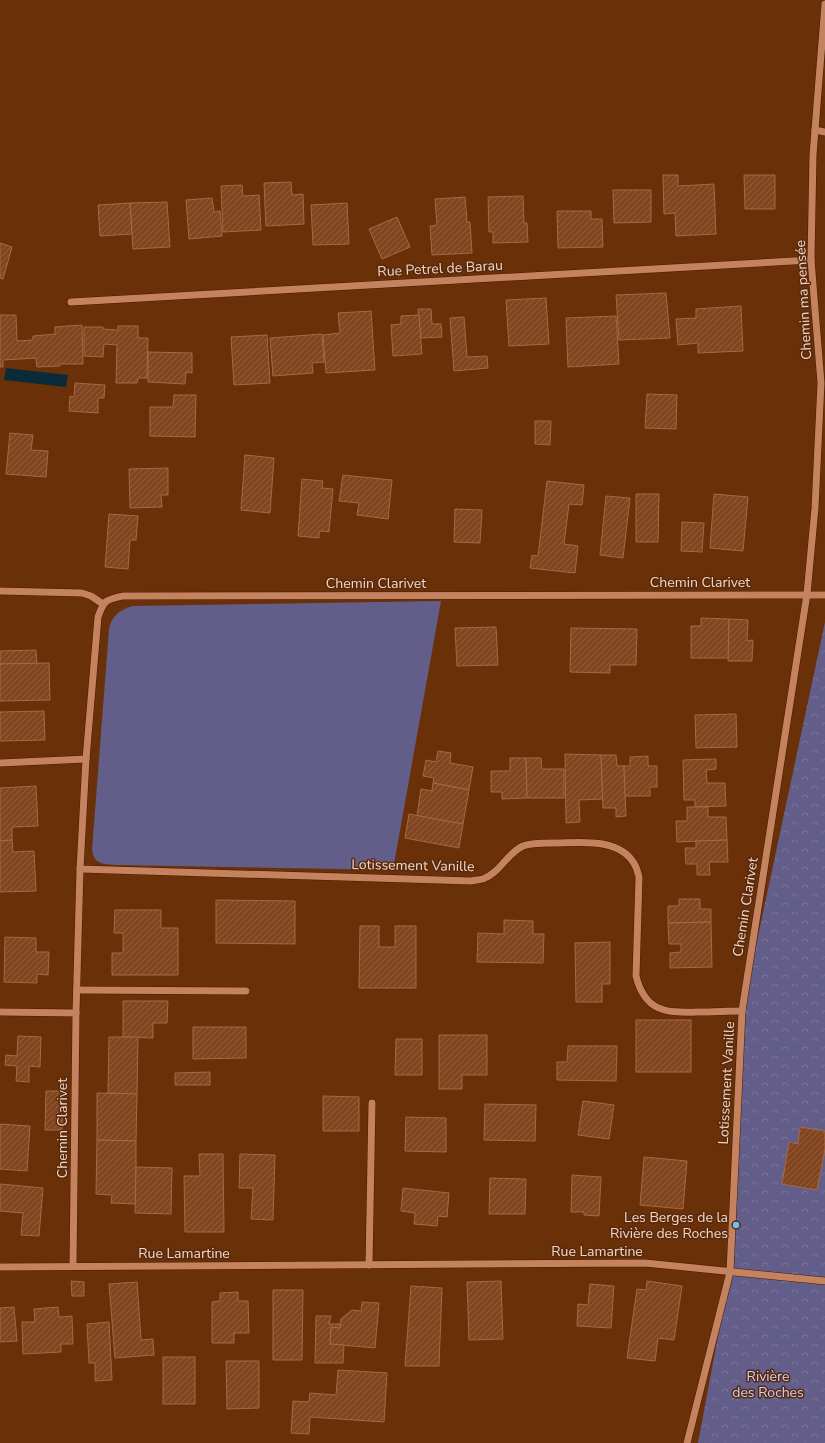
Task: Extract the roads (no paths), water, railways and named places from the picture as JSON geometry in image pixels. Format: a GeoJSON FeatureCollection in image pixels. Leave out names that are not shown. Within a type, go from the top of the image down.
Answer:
{"type":"FeatureCollection","features":[{"type":"Feature","properties":{"kind":"street","name":"Chemin ma pensée"},"geometry":{"type":"LineString","coordinates":[[807,594],[815,508],[821,383],[811,260],[813,155],[825,4]]}},
{"type":"Feature","properties":{"kind":"street"},"geometry":{"type":"LineString","coordinates":[[815,130],[825,132]]}},
{"type":"Feature","properties":{"kind":"street","name":"Rue Petrel de Barau"},"geometry":{"type":"LineString","coordinates":[[71,302],[811,260]]}},
{"type":"Feature","properties":{"kind":"street"},"geometry":{"type":"LineString","coordinates":[[0,591],[77,593],[91,596],[103,604]]}},
{"type":"Feature","properties":{"kind":"street","name":"Chemin Clarivet"},"geometry":{"type":"LineString","coordinates":[[742,1011],[807,594]]}},
{"type":"Feature","properties":{"kind":"street","name":"Chemin Clarivet"},"geometry":{"type":"LineString","coordinates":[[74,1266],[76,1013],[80,869],[86,759],[98,617],[103,604],[110,599],[122,596],[825,595]]}},
{"type":"Feature","properties":{"kind":"street"},"geometry":{"type":"LineString","coordinates":[[0,763],[86,759]]}},
{"type":"Feature","properties":{"kind":"street","name":"Lotissement Vanille"},"geometry":{"type":"LineString","coordinates":[[80,869],[471,881],[483,880],[515,850],[523,846],[533,844],[587,842],[616,848],[626,856],[635,865],[639,877],[636,976],[639,988],[645,998],[654,1006],[666,1011],[679,1013],[742,1011],[730,1272],[687,1443]]}},
{"type":"Feature","properties":{"kind":"street"},"geometry":{"type":"LineString","coordinates":[[77,990],[246,991]]}},
{"type":"Feature","properties":{"kind":"street"},"geometry":{"type":"LineString","coordinates":[[0,1012],[76,1013]]}},
{"type":"Feature","properties":{"kind":"street"},"geometry":{"type":"LineString","coordinates":[[369,1265],[372,1103]]}},
{"type":"Feature","properties":{"kind":"street","name":"Rue Lamartine"},"geometry":{"type":"LineString","coordinates":[[0,1267],[645,1263],[825,1281]]}},
{"type":"Feature","properties":{"kind":"water"},"geometry":{"type":"Polygon","coordinates":[[[6,368],[68,375],[66,387],[4,380],[6,368]]]}},
{"type":"Feature","properties":{"kind":"place","name":"Les Berges de la Rivière des Roches"},"geometry":{"type":"Point","coordinates":[736,1225]}},
{"type":"Feature","properties":{"kind":"park label","name":"Rivière des Roches"},"geometry":{"type":"Point","coordinates":[768,1384]}}]}
